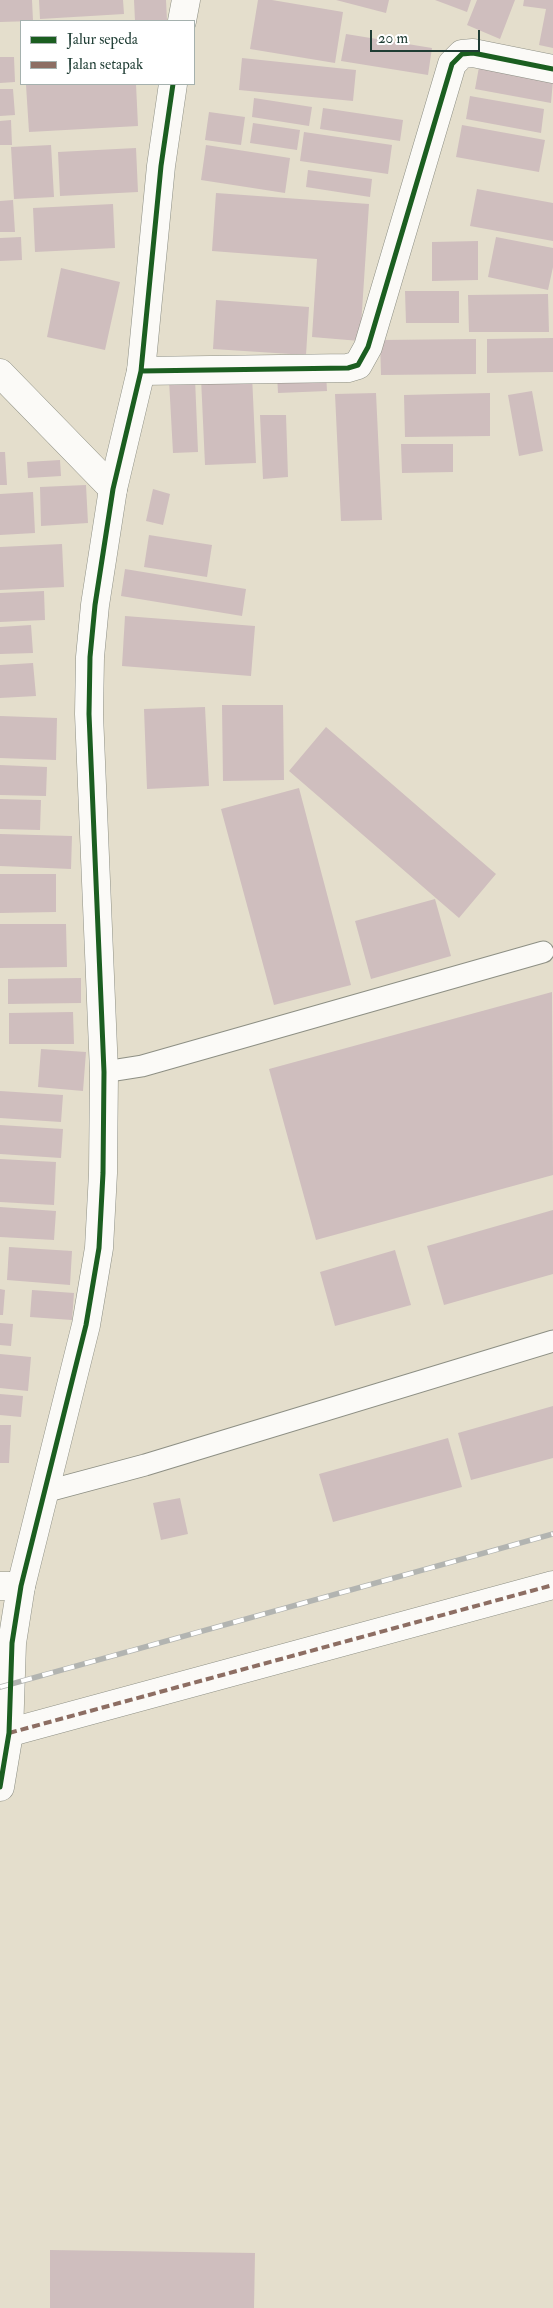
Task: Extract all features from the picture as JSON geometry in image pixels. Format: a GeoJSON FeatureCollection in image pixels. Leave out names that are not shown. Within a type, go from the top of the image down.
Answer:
{"type":"FeatureCollection","features":[{"type":"Feature","properties":{"kind":"street"},"geometry":{"type":"LineString","coordinates":[[182,20],[186,0]]}},
{"type":"Feature","properties":{"kind":"street"},"geometry":{"type":"LineString","coordinates":[[141,371],[348,368],[358,365],[368,347],[452,64],[462,54],[473,53],[553,69]]}},
{"type":"Feature","properties":{"kind":"street"},"geometry":{"type":"LineString","coordinates":[[0,1787],[12,1643],[10,1586],[44,1492],[86,1325],[99,1248],[103,1173],[104,1072],[89,714],[90,656],[95,605],[113,489],[141,371],[162,166],[173,85]]}},
{"type":"Feature","properties":{"kind":"street"},"geometry":{"type":"LineString","coordinates":[[0,373],[113,489]]}},
{"type":"Feature","properties":{"kind":"street"},"geometry":{"type":"LineString","coordinates":[[4,1734],[553,1585]]}},
{"type":"Feature","properties":{"kind":"lane"},"geometry":{"type":"LineString","coordinates":[[104,1072],[142,1066],[543,952]]}},
{"type":"Feature","properties":{"kind":"lane"},"geometry":{"type":"LineString","coordinates":[[44,1492],[145,1465],[553,1341]]}},
{"type":"Feature","properties":{"kind":"building"},"geometry":{"type":"Polygon","coordinates":[[[0,0],[32,0],[33,20],[0,22],[0,0]]]}},
{"type":"Feature","properties":{"kind":"building"},"geometry":{"type":"Polygon","coordinates":[[[39,0],[123,0],[124,14],[40,19],[39,0]]]}},
{"type":"Feature","properties":{"kind":"building"},"geometry":{"type":"Polygon","coordinates":[[[134,0],[166,0],[167,20],[135,20],[134,0]]]}},
{"type":"Feature","properties":{"kind":"building"},"geometry":{"type":"Polygon","coordinates":[[[258,0],[272,0],[343,12],[335,63],[250,49],[258,0]]]}},
{"type":"Feature","properties":{"kind":"building"},"geometry":{"type":"Polygon","coordinates":[[[336,0],[389,0],[386,13],[336,0]]]}},
{"type":"Feature","properties":{"kind":"building"},"geometry":{"type":"Polygon","coordinates":[[[435,0],[471,0],[467,12],[435,0]]]}},
{"type":"Feature","properties":{"kind":"building"},"geometry":{"type":"Polygon","coordinates":[[[477,0],[515,0],[500,39],[467,25],[477,0]]]}},
{"type":"Feature","properties":{"kind":"building"},"geometry":{"type":"Polygon","coordinates":[[[524,0],[553,0],[553,48],[539,45],[546,9],[523,6],[524,0]]]}},
{"type":"Feature","properties":{"kind":"building"},"geometry":{"type":"Polygon","coordinates":[[[346,34],[432,48],[428,75],[341,61],[346,34]]]}},
{"type":"Feature","properties":{"kind":"building"},"geometry":{"type":"Polygon","coordinates":[[[0,57],[14,57],[15,82],[0,83],[0,57]]]}},
{"type":"Feature","properties":{"kind":"building"},"geometry":{"type":"Polygon","coordinates":[[[242,58],[356,70],[353,101],[239,90],[242,58]]]}},
{"type":"Feature","properties":{"kind":"building"},"geometry":{"type":"Polygon","coordinates":[[[479,67],[553,80],[551,103],[475,89],[479,67]]]}},
{"type":"Feature","properties":{"kind":"building"},"geometry":{"type":"Polygon","coordinates":[[[26,85],[136,85],[138,126],[29,132],[26,85]]]}},
{"type":"Feature","properties":{"kind":"building"},"geometry":{"type":"Polygon","coordinates":[[[0,89],[13,89],[15,115],[0,116],[0,89]]]}},
{"type":"Feature","properties":{"kind":"building"},"geometry":{"type":"Polygon","coordinates":[[[470,96],[544,109],[541,133],[466,119],[470,96]]]}},
{"type":"Feature","properties":{"kind":"building"},"geometry":{"type":"Polygon","coordinates":[[[254,98],[312,107],[309,126],[252,117],[254,98]]]}},
{"type":"Feature","properties":{"kind":"building"},"geometry":{"type":"Polygon","coordinates":[[[323,108],[403,120],[400,141],[320,129],[323,108]]]}},
{"type":"Feature","properties":{"kind":"building"},"geometry":{"type":"Polygon","coordinates":[[[209,112],[245,117],[241,145],[205,140],[209,112]]]}},
{"type":"Feature","properties":{"kind":"building"},"geometry":{"type":"Polygon","coordinates":[[[11,120],[12,145],[0,145],[0,121],[11,120]]]}},
{"type":"Feature","properties":{"kind":"building"},"geometry":{"type":"Polygon","coordinates":[[[253,123],[300,130],[297,150],[250,143],[253,123]]]}},
{"type":"Feature","properties":{"kind":"building"},"geometry":{"type":"Polygon","coordinates":[[[462,125],[545,140],[539,172],[456,157],[462,125]]]}},
{"type":"Feature","properties":{"kind":"building"},"geometry":{"type":"Polygon","coordinates":[[[304,132],[392,145],[388,174],[300,161],[304,132]]]}},
{"type":"Feature","properties":{"kind":"building"},"geometry":{"type":"Polygon","coordinates":[[[51,145],[54,197],[14,199],[11,147],[51,145]]]}},
{"type":"Feature","properties":{"kind":"building"},"geometry":{"type":"Polygon","coordinates":[[[206,145],[290,158],[285,193],[201,180],[206,145]]]}},
{"type":"Feature","properties":{"kind":"building"},"geometry":{"type":"Polygon","coordinates":[[[136,148],[138,192],[60,196],[58,152],[136,148]]]}},
{"type":"Feature","properties":{"kind":"building"},"geometry":{"type":"Polygon","coordinates":[[[308,170],[372,179],[370,197],[306,187],[308,170]]]}},
{"type":"Feature","properties":{"kind":"building"},"geometry":{"type":"Polygon","coordinates":[[[477,189],[553,203],[553,241],[470,226],[477,189]]]}},
{"type":"Feature","properties":{"kind":"building"},"geometry":{"type":"Polygon","coordinates":[[[216,193],[369,204],[360,341],[312,337],[317,259],[212,251],[216,193]]]}},
{"type":"Feature","properties":{"kind":"building"},"geometry":{"type":"Polygon","coordinates":[[[13,200],[15,232],[0,232],[0,201],[13,200]]]}},
{"type":"Feature","properties":{"kind":"building"},"geometry":{"type":"Polygon","coordinates":[[[113,204],[115,248],[35,252],[33,208],[113,204]]]}},
{"type":"Feature","properties":{"kind":"building"},"geometry":{"type":"Polygon","coordinates":[[[21,237],[22,260],[0,261],[0,238],[21,237]]]}},
{"type":"Feature","properties":{"kind":"building"},"geometry":{"type":"Polygon","coordinates":[[[496,237],[553,248],[553,267],[548,290],[488,277],[496,237]]]}},
{"type":"Feature","properties":{"kind":"building"},"geometry":{"type":"Polygon","coordinates":[[[478,241],[478,280],[432,281],[432,242],[478,241]]]}},
{"type":"Feature","properties":{"kind":"building"},"geometry":{"type":"Polygon","coordinates":[[[61,268],[120,282],[105,350],[47,337],[61,268]]]}},
{"type":"Feature","properties":{"kind":"building"},"geometry":{"type":"Polygon","coordinates":[[[405,291],[459,291],[459,323],[406,323],[405,291]]]}},
{"type":"Feature","properties":{"kind":"building"},"geometry":{"type":"Polygon","coordinates":[[[548,294],[549,332],[469,332],[468,295],[548,294]]]}},
{"type":"Feature","properties":{"kind":"building"},"geometry":{"type":"Polygon","coordinates":[[[216,300],[309,307],[306,355],[213,349],[216,300]]]}},
{"type":"Feature","properties":{"kind":"building"},"geometry":{"type":"Polygon","coordinates":[[[553,338],[553,372],[487,373],[487,339],[553,338]]]}},
{"type":"Feature","properties":{"kind":"building"},"geometry":{"type":"Polygon","coordinates":[[[476,339],[476,374],[381,375],[380,340],[476,339]]]}},
{"type":"Feature","properties":{"kind":"building"},"geometry":{"type":"Polygon","coordinates":[[[326,373],[327,391],[278,393],[277,375],[326,373]]]}},
{"type":"Feature","properties":{"kind":"building"},"geometry":{"type":"Polygon","coordinates":[[[252,375],[256,463],[205,465],[201,378],[252,375]]]}},
{"type":"Feature","properties":{"kind":"building"},"geometry":{"type":"Polygon","coordinates":[[[195,378],[198,452],[173,453],[169,380],[195,378]]]}},
{"type":"Feature","properties":{"kind":"building"},"geometry":{"type":"Polygon","coordinates":[[[532,391],[543,451],[519,456],[508,395],[532,391]]]}},
{"type":"Feature","properties":{"kind":"building"},"geometry":{"type":"Polygon","coordinates":[[[376,393],[382,520],[341,521],[335,394],[376,393]]]}},
{"type":"Feature","properties":{"kind":"building"},"geometry":{"type":"Polygon","coordinates":[[[490,393],[490,436],[405,437],[404,395],[490,393]]]}},
{"type":"Feature","properties":{"kind":"building"},"geometry":{"type":"Polygon","coordinates":[[[260,415],[286,415],[288,477],[263,479],[260,415]]]}},
{"type":"Feature","properties":{"kind":"building"},"geometry":{"type":"Polygon","coordinates":[[[401,444],[453,444],[453,472],[402,473],[401,444]]]}},
{"type":"Feature","properties":{"kind":"building"},"geometry":{"type":"Polygon","coordinates":[[[0,452],[5,452],[7,485],[0,485],[0,452]]]}},
{"type":"Feature","properties":{"kind":"building"},"geometry":{"type":"Polygon","coordinates":[[[60,460],[61,476],[28,478],[27,462],[60,460]]]}},
{"type":"Feature","properties":{"kind":"building"},"geometry":{"type":"Polygon","coordinates":[[[86,485],[88,523],[41,526],[40,487],[86,485]]]}},
{"type":"Feature","properties":{"kind":"building"},"geometry":{"type":"Polygon","coordinates":[[[153,489],[170,494],[163,525],[146,521],[153,489]]]}},
{"type":"Feature","properties":{"kind":"building"},"geometry":{"type":"Polygon","coordinates":[[[33,492],[35,533],[0,535],[0,494],[33,492]]]}},
{"type":"Feature","properties":{"kind":"building"},"geometry":{"type":"Polygon","coordinates":[[[149,535],[212,545],[207,577],[144,567],[149,535]]]}},
{"type":"Feature","properties":{"kind":"building"},"geometry":{"type":"Polygon","coordinates":[[[62,544],[64,587],[0,590],[0,547],[62,544]]]}},
{"type":"Feature","properties":{"kind":"building"},"geometry":{"type":"Polygon","coordinates":[[[125,569],[246,589],[242,616],[121,596],[125,569]]]}},
{"type":"Feature","properties":{"kind":"building"},"geometry":{"type":"Polygon","coordinates":[[[44,591],[45,620],[0,622],[0,593],[44,591]]]}},
{"type":"Feature","properties":{"kind":"building"},"geometry":{"type":"Polygon","coordinates":[[[125,616],[255,626],[251,676],[122,666],[125,616]]]}},
{"type":"Feature","properties":{"kind":"building"},"geometry":{"type":"Polygon","coordinates":[[[31,625],[33,653],[0,654],[0,627],[31,625]]]}},
{"type":"Feature","properties":{"kind":"building"},"geometry":{"type":"Polygon","coordinates":[[[33,663],[36,696],[0,698],[0,665],[33,663]]]}},
{"type":"Feature","properties":{"kind":"building"},"geometry":{"type":"Polygon","coordinates":[[[222,705],[283,705],[284,780],[223,781],[222,705]]]}},
{"type":"Feature","properties":{"kind":"building"},"geometry":{"type":"Polygon","coordinates":[[[205,707],[209,786],[147,789],[144,709],[205,707]]]}},
{"type":"Feature","properties":{"kind":"building"},"geometry":{"type":"Polygon","coordinates":[[[0,716],[57,718],[56,760],[0,758],[0,716]]]}},
{"type":"Feature","properties":{"kind":"building"},"geometry":{"type":"Polygon","coordinates":[[[326,727],[496,874],[459,918],[289,771],[326,727]]]}},
{"type":"Feature","properties":{"kind":"building"},"geometry":{"type":"Polygon","coordinates":[[[0,765],[47,767],[46,796],[0,795],[0,765]]]}},
{"type":"Feature","properties":{"kind":"building"},"geometry":{"type":"Polygon","coordinates":[[[299,788],[351,985],[274,1005],[221,809],[299,788]]]}},
{"type":"Feature","properties":{"kind":"building"},"geometry":{"type":"Polygon","coordinates":[[[0,799],[41,800],[40,830],[0,829],[0,799]]]}},
{"type":"Feature","properties":{"kind":"building"},"geometry":{"type":"Polygon","coordinates":[[[0,834],[72,836],[71,869],[0,866],[0,834]]]}},
{"type":"Feature","properties":{"kind":"building"},"geometry":{"type":"Polygon","coordinates":[[[0,874],[56,874],[56,912],[0,913],[0,874]]]}},
{"type":"Feature","properties":{"kind":"building"},"geometry":{"type":"Polygon","coordinates":[[[435,899],[451,956],[371,979],[355,921],[435,899]]]}},
{"type":"Feature","properties":{"kind":"building"},"geometry":{"type":"Polygon","coordinates":[[[0,924],[66,924],[67,967],[0,968],[0,924]]]}},
{"type":"Feature","properties":{"kind":"building"},"geometry":{"type":"Polygon","coordinates":[[[81,978],[81,1003],[8,1004],[8,979],[81,978]]]}},
{"type":"Feature","properties":{"kind":"building"},"geometry":{"type":"Polygon","coordinates":[[[552,992],[553,1175],[316,1240],[269,1069],[552,992]]]}},
{"type":"Feature","properties":{"kind":"building"},"geometry":{"type":"Polygon","coordinates":[[[73,1012],[74,1044],[9,1044],[9,1013],[73,1012]]]}},
{"type":"Feature","properties":{"kind":"building"},"geometry":{"type":"Polygon","coordinates":[[[41,1049],[86,1052],[83,1091],[38,1087],[41,1049]]]}},
{"type":"Feature","properties":{"kind":"building"},"geometry":{"type":"Polygon","coordinates":[[[0,1091],[63,1095],[61,1122],[0,1118],[0,1091]]]}},
{"type":"Feature","properties":{"kind":"building"},"geometry":{"type":"Polygon","coordinates":[[[0,1125],[63,1129],[61,1158],[0,1154],[0,1125]]]}},
{"type":"Feature","properties":{"kind":"building"},"geometry":{"type":"Polygon","coordinates":[[[0,1159],[56,1162],[54,1205],[0,1202],[0,1159]]]}},
{"type":"Feature","properties":{"kind":"building"},"geometry":{"type":"Polygon","coordinates":[[[0,1207],[56,1211],[54,1240],[0,1237],[0,1207]]]}},
{"type":"Feature","properties":{"kind":"building"},"geometry":{"type":"Polygon","coordinates":[[[553,1210],[553,1274],[444,1305],[427,1246],[553,1210]]]}},
{"type":"Feature","properties":{"kind":"building"},"geometry":{"type":"Polygon","coordinates":[[[9,1247],[72,1251],[70,1285],[7,1280],[9,1247]]]}},
{"type":"Feature","properties":{"kind":"building"},"geometry":{"type":"Polygon","coordinates":[[[395,1250],[411,1305],[335,1326],[320,1272],[395,1250]]]}},
{"type":"Feature","properties":{"kind":"building"},"geometry":{"type":"Polygon","coordinates":[[[0,1289],[5,1290],[3,1315],[0,1315],[0,1289]]]}},
{"type":"Feature","properties":{"kind":"building"},"geometry":{"type":"Polygon","coordinates":[[[32,1290],[74,1293],[72,1320],[30,1317],[32,1290]]]}},
{"type":"Feature","properties":{"kind":"building"},"geometry":{"type":"Polygon","coordinates":[[[0,1323],[13,1324],[11,1346],[0,1345],[0,1323]]]}},
{"type":"Feature","properties":{"kind":"building"},"geometry":{"type":"Polygon","coordinates":[[[0,1354],[31,1357],[28,1391],[0,1388],[0,1354]]]}},
{"type":"Feature","properties":{"kind":"building"},"geometry":{"type":"Polygon","coordinates":[[[0,1394],[23,1396],[21,1417],[0,1415],[0,1394]]]}},
{"type":"Feature","properties":{"kind":"building"},"geometry":{"type":"Polygon","coordinates":[[[553,1406],[553,1458],[471,1480],[458,1433],[553,1406]]]}},
{"type":"Feature","properties":{"kind":"building"},"geometry":{"type":"Polygon","coordinates":[[[0,1425],[11,1425],[9,1463],[0,1463],[0,1425]]]}},
{"type":"Feature","properties":{"kind":"building"},"geometry":{"type":"Polygon","coordinates":[[[448,1438],[462,1487],[333,1522],[319,1474],[448,1438]]]}},
{"type":"Feature","properties":{"kind":"building"},"geometry":{"type":"Polygon","coordinates":[[[180,1498],[188,1534],[161,1540],[153,1503],[180,1498]]]}},
{"type":"Feature","properties":{"kind":"building"},"geometry":{"type":"Polygon","coordinates":[[[50,2250],[255,2253],[254,2308],[50,2308],[50,2250]]]}},
{"type":"Feature","properties":{"kind":"railway"},"geometry":{"type":"LineString","coordinates":[[0,1687],[553,1534]]}},
{"type":"Feature","properties":{"kind":"marked path"},"geometry":{"type":"LineString","coordinates":[[9,1733],[553,1585]]}},
{"type":"Feature","properties":{"kind":"cycle path"},"geometry":{"type":"LineString","coordinates":[[141,371],[348,368],[358,365],[368,347],[452,64],[462,54],[473,53],[553,69]]}},
{"type":"Feature","properties":{"kind":"cycle path"},"geometry":{"type":"LineString","coordinates":[[0,1787],[9,1733],[12,1643],[21,1586],[86,1325],[99,1248],[103,1173],[104,1072],[89,714],[90,657],[95,605],[113,489],[141,371],[161,166],[173,85]]}}]}
